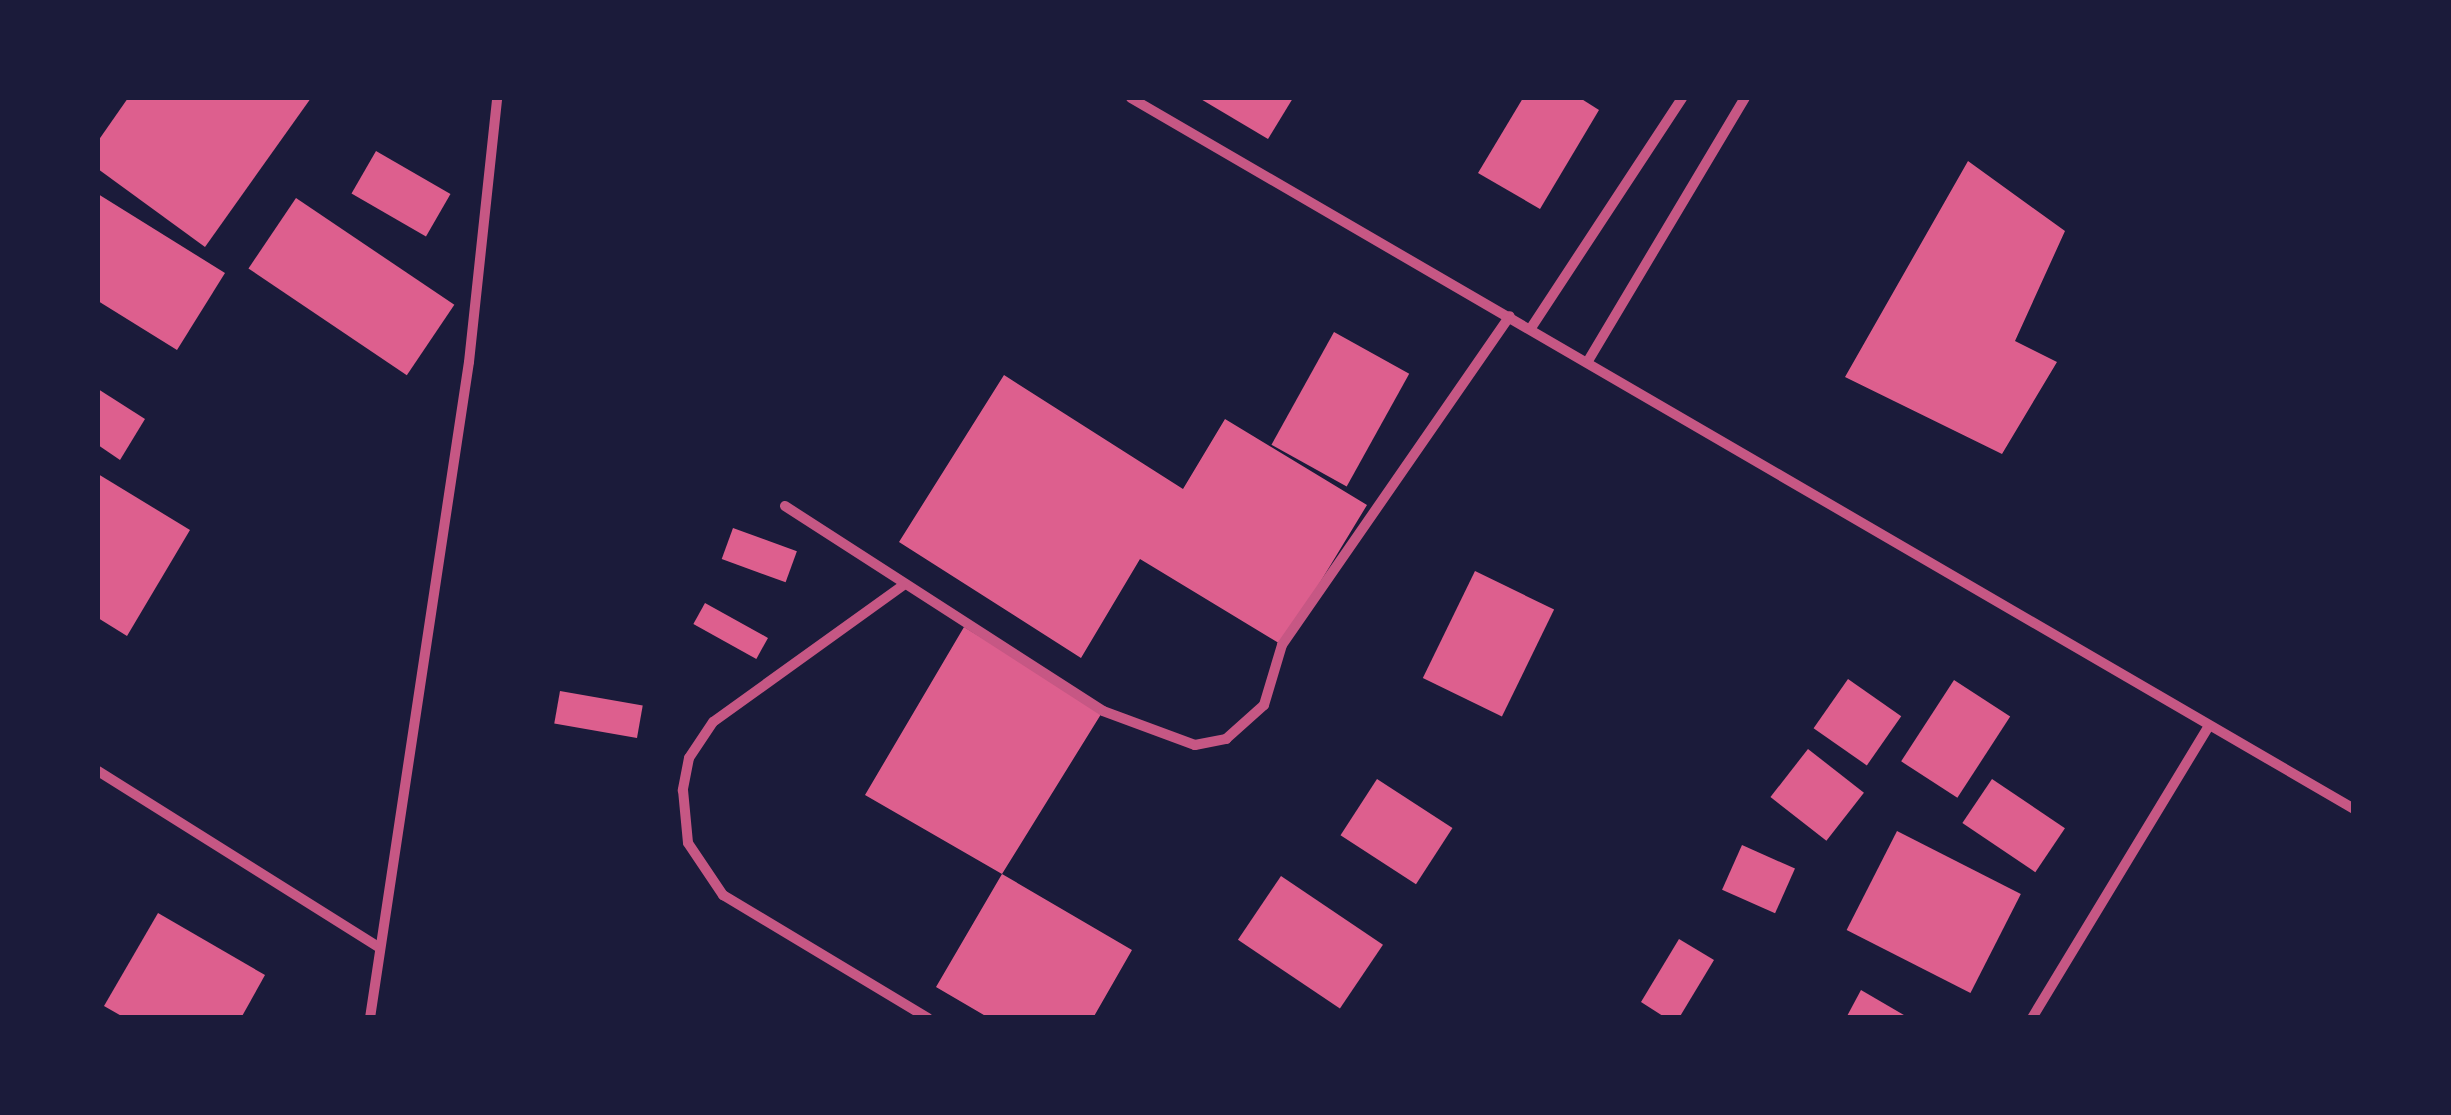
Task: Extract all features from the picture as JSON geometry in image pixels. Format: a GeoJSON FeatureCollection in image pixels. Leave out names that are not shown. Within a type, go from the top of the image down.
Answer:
{"type":"FeatureCollection","features":[{"type":"Feature","properties":{"kind":"street"},"geometry":{"type":"LineString","coordinates":[[370,1018],[469,362],[497,98]]}},
{"type":"Feature","properties":{"kind":"street"},"geometry":{"type":"LineString","coordinates":[[1131,98],[1588,361],[2207,730],[2354,809]]}},
{"type":"Feature","properties":{"kind":"street"},"geometry":{"type":"LineString","coordinates":[[1531,328],[1682,98]]}},
{"type":"Feature","properties":{"kind":"street"},"geometry":{"type":"LineString","coordinates":[[1588,361],[1746,98]]}},
{"type":"Feature","properties":{"kind":"street"},"geometry":{"type":"LineString","coordinates":[[785,506],[1103,711],[1195,745],[1226,739],[1264,705],[1282,646],[1510,316]]}},
{"type":"Feature","properties":{"kind":"street"},"geometry":{"type":"LineString","coordinates":[[905,584],[713,722],[689,758],[683,790],[688,842],[723,895],[928,1018]]}},
{"type":"Feature","properties":{"kind":"street"},"geometry":{"type":"LineString","coordinates":[[2032,1018],[2207,730]]}},
{"type":"Feature","properties":{"kind":"street"},"geometry":{"type":"LineString","coordinates":[[98,771],[380,947]]}},
{"type":"Feature","properties":{"kind":"building"},"geometry":{"type":"Polygon","coordinates":[[[128,98],[311,98],[205,247],[98,169],[98,141],[128,98]]]}},
{"type":"Feature","properties":{"kind":"building"},"geometry":{"type":"Polygon","coordinates":[[[1199,98],[1293,98],[1268,139],[1199,98]]]}},
{"type":"Feature","properties":{"kind":"building"},"geometry":{"type":"Polygon","coordinates":[[[1523,98],[1580,98],[1599,110],[1540,209],[1478,173],[1523,98]]]}},
{"type":"Feature","properties":{"kind":"building"},"geometry":{"type":"Polygon","coordinates":[[[376,151],[450,194],[426,236],[352,193],[376,151]]]}},
{"type":"Feature","properties":{"kind":"building"},"geometry":{"type":"Polygon","coordinates":[[[1968,161],[2065,231],[2015,341],[2057,362],[2002,454],[1845,377],[1968,161]]]}},
{"type":"Feature","properties":{"kind":"building"},"geometry":{"type":"Polygon","coordinates":[[[98,194],[225,273],[177,350],[98,301],[98,194]]]}},
{"type":"Feature","properties":{"kind":"building"},"geometry":{"type":"Polygon","coordinates":[[[296,198],[454,305],[407,375],[248,268],[296,198]]]}},
{"type":"Feature","properties":{"kind":"building"},"geometry":{"type":"Polygon","coordinates":[[[1334,332],[1409,374],[1347,487],[1271,445],[1334,332]]]}},
{"type":"Feature","properties":{"kind":"building"},"geometry":{"type":"Polygon","coordinates":[[[1004,375],[1183,489],[1225,419],[1367,505],[1282,645],[1140,559],[1081,658],[899,542],[1004,375]]]}},
{"type":"Feature","properties":{"kind":"building"},"geometry":{"type":"Polygon","coordinates":[[[98,389],[145,419],[120,460],[98,445],[98,389]]]}},
{"type":"Feature","properties":{"kind":"building"},"geometry":{"type":"Polygon","coordinates":[[[98,474],[190,530],[127,636],[98,618],[98,474]]]}},
{"type":"Feature","properties":{"kind":"building"},"geometry":{"type":"Polygon","coordinates":[[[733,528],[797,551],[786,582],[722,559],[733,528]]]}},
{"type":"Feature","properties":{"kind":"building"},"geometry":{"type":"Polygon","coordinates":[[[1475,571],[1554,610],[1502,717],[1423,678],[1475,571]]]}},
{"type":"Feature","properties":{"kind":"building"},"geometry":{"type":"Polygon","coordinates":[[[705,603],[768,638],[756,659],[693,624],[705,603]]]}},
{"type":"Feature","properties":{"kind":"building"},"geometry":{"type":"Polygon","coordinates":[[[964,627],[1103,711],[1002,874],[865,795],[964,627]]]}},
{"type":"Feature","properties":{"kind":"building"},"geometry":{"type":"Polygon","coordinates":[[[1848,679],[1901,716],[1867,765],[1814,728],[1848,679]]]}},
{"type":"Feature","properties":{"kind":"building"},"geometry":{"type":"Polygon","coordinates":[[[1954,680],[2010,716],[1957,798],[1901,761],[1954,680]]]}},
{"type":"Feature","properties":{"kind":"building"},"geometry":{"type":"Polygon","coordinates":[[[560,691],[643,706],[637,738],[554,723],[560,691]]]}},
{"type":"Feature","properties":{"kind":"building"},"geometry":{"type":"Polygon","coordinates":[[[1808,749],[1864,793],[1826,841],[1770,797],[1808,749]]]}},
{"type":"Feature","properties":{"kind":"building"},"geometry":{"type":"Polygon","coordinates":[[[1377,779],[1452,828],[1416,884],[1341,835],[1377,779]]]}},
{"type":"Feature","properties":{"kind":"building"},"geometry":{"type":"Polygon","coordinates":[[[1992,779],[2065,828],[2035,872],[1962,823],[1992,779]]]}},
{"type":"Feature","properties":{"kind":"building"},"geometry":{"type":"Polygon","coordinates":[[[1897,831],[2021,894],[1970,993],[1847,930],[1897,831]]]}},
{"type":"Feature","properties":{"kind":"building"},"geometry":{"type":"Polygon","coordinates":[[[1742,845],[1795,869],[1775,913],[1722,890],[1742,845]]]}},
{"type":"Feature","properties":{"kind":"building"},"geometry":{"type":"Polygon","coordinates":[[[1002,874],[1132,950],[1093,1018],[989,1018],[936,987],[1002,874]]]}},
{"type":"Feature","properties":{"kind":"building"},"geometry":{"type":"Polygon","coordinates":[[[1281,876],[1383,945],[1340,1009],[1238,940],[1281,876]]]}},
{"type":"Feature","properties":{"kind":"building"},"geometry":{"type":"Polygon","coordinates":[[[158,913],[265,975],[241,1018],[125,1018],[104,1006],[158,913]]]}},
{"type":"Feature","properties":{"kind":"building"},"geometry":{"type":"Polygon","coordinates":[[[1679,939],[1714,960],[1679,1018],[1666,1018],[1641,1002],[1679,939]]]}},
{"type":"Feature","properties":{"kind":"building"},"geometry":{"type":"Polygon","coordinates":[[[1861,990],[1909,1018],[1846,1018],[1861,990]]]}}]}
